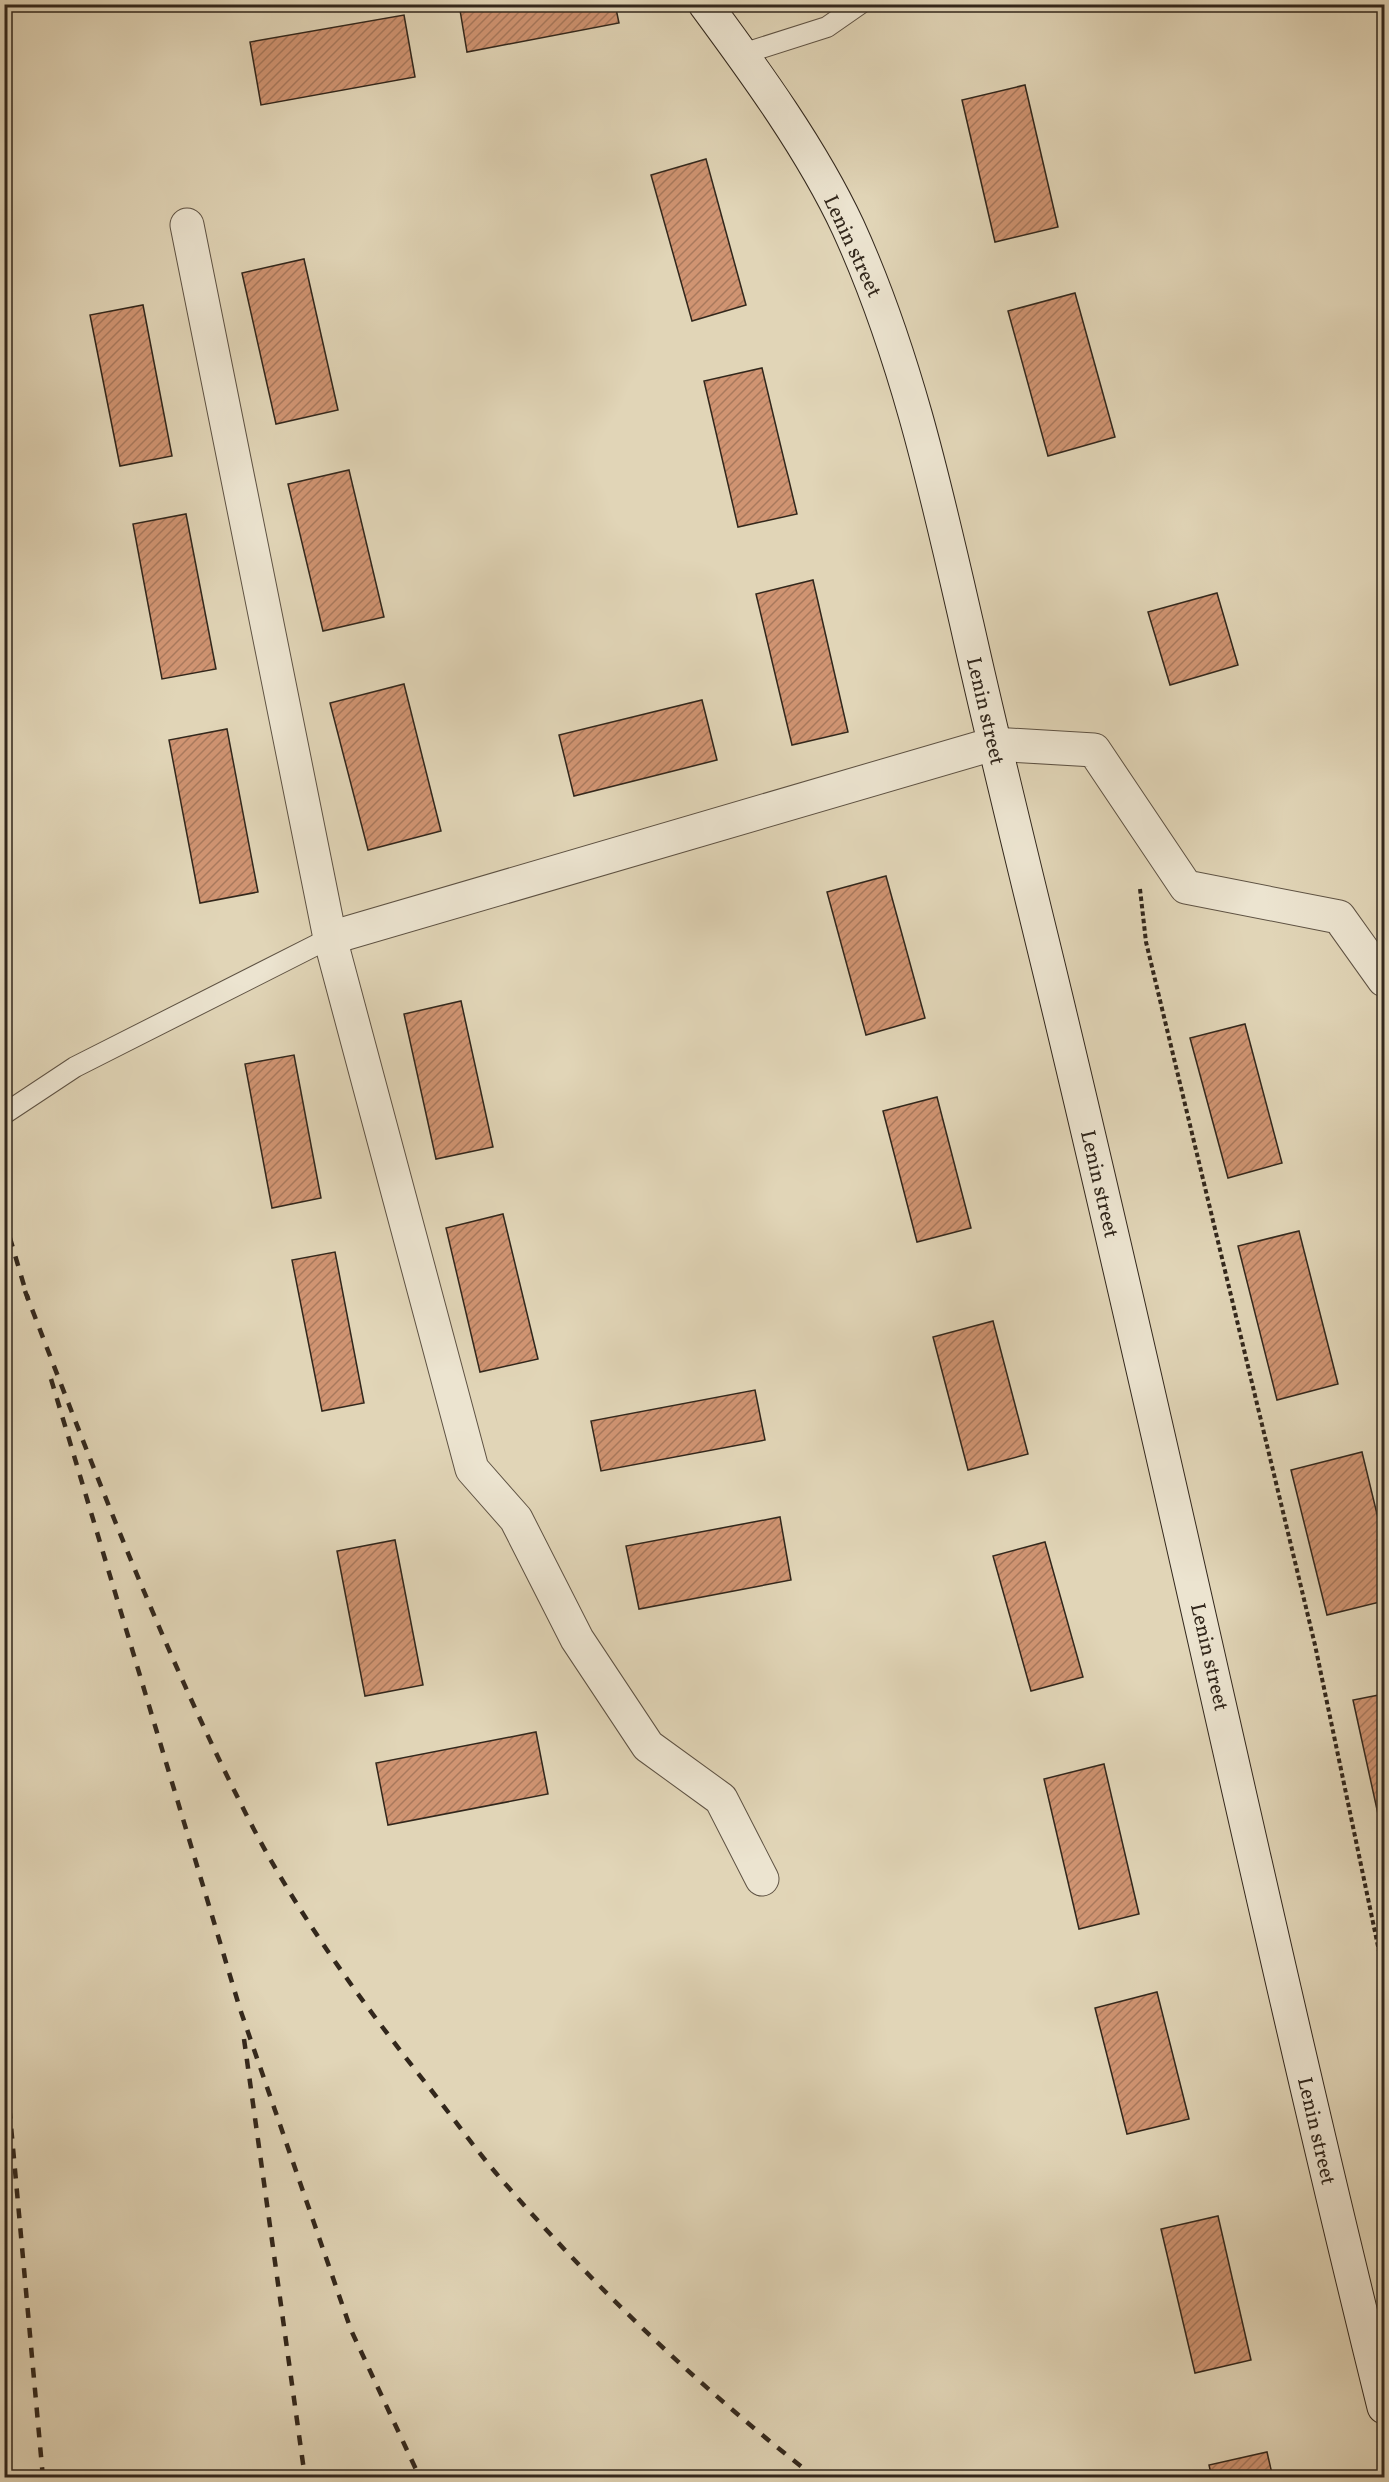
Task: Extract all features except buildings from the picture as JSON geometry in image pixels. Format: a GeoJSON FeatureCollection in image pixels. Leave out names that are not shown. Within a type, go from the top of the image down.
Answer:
{"type":"FeatureCollection","features":[{"type":"Feature","properties":{"kind":"street","name":"Lenin street"},"geometry":{"type":"LineString","coordinates":[[705,4],[742,54],[803,148],[844,219],[901,360],[941,510],[993,744],[1162,1444],[1330,2189],[1384,2407]]}},
{"type":"Feature","properties":{"kind":"street"},"geometry":{"type":"LineString","coordinates":[[187,225],[330,938],[472,1469],[516,1519],[577,1639],[648,1746],[721,1799],[762,1879]]}},
{"type":"Feature","properties":{"kind":"street"},"geometry":{"type":"LineString","coordinates":[[330,938],[993,744],[1094,750],[1186,887],[1339,917],[1384,980]]}},
{"type":"Feature","properties":{"kind":"lane"},"geometry":{"type":"LineString","coordinates":[[742,54],[827,27],[860,4]]}},
{"type":"Feature","properties":{"kind":"lane"},"geometry":{"type":"LineString","coordinates":[[4,1114],[75,1067],[330,938]]}},
{"type":"Feature","properties":{"kind":"path"},"geometry":{"type":"LineString","coordinates":[[1139,884],[1146,942],[1315,1645],[1384,1974]]}},
{"type":"Feature","properties":{"kind":"railway"},"geometry":{"type":"LineString","coordinates":[[4,1218],[28,1299]]}},
{"type":"Feature","properties":{"kind":"railway"},"geometry":{"type":"LineString","coordinates":[[25,1291],[129,1555],[185,1685],[246,1814],[307,1920],[378,2021],[478,2151],[544,2227],[617,2304],[694,2376],[816,2478]]}},
{"type":"Feature","properties":{"kind":"railway"},"geometry":{"type":"LineString","coordinates":[[51,1379],[240,2009],[351,2330],[420,2478]]}},
{"type":"Feature","properties":{"kind":"railway"},"geometry":{"type":"LineString","coordinates":[[244,2039],[305,2478]]}},
{"type":"Feature","properties":{"kind":"railway"},"geometry":{"type":"LineString","coordinates":[[4,2049],[43,2478]]}}]}
